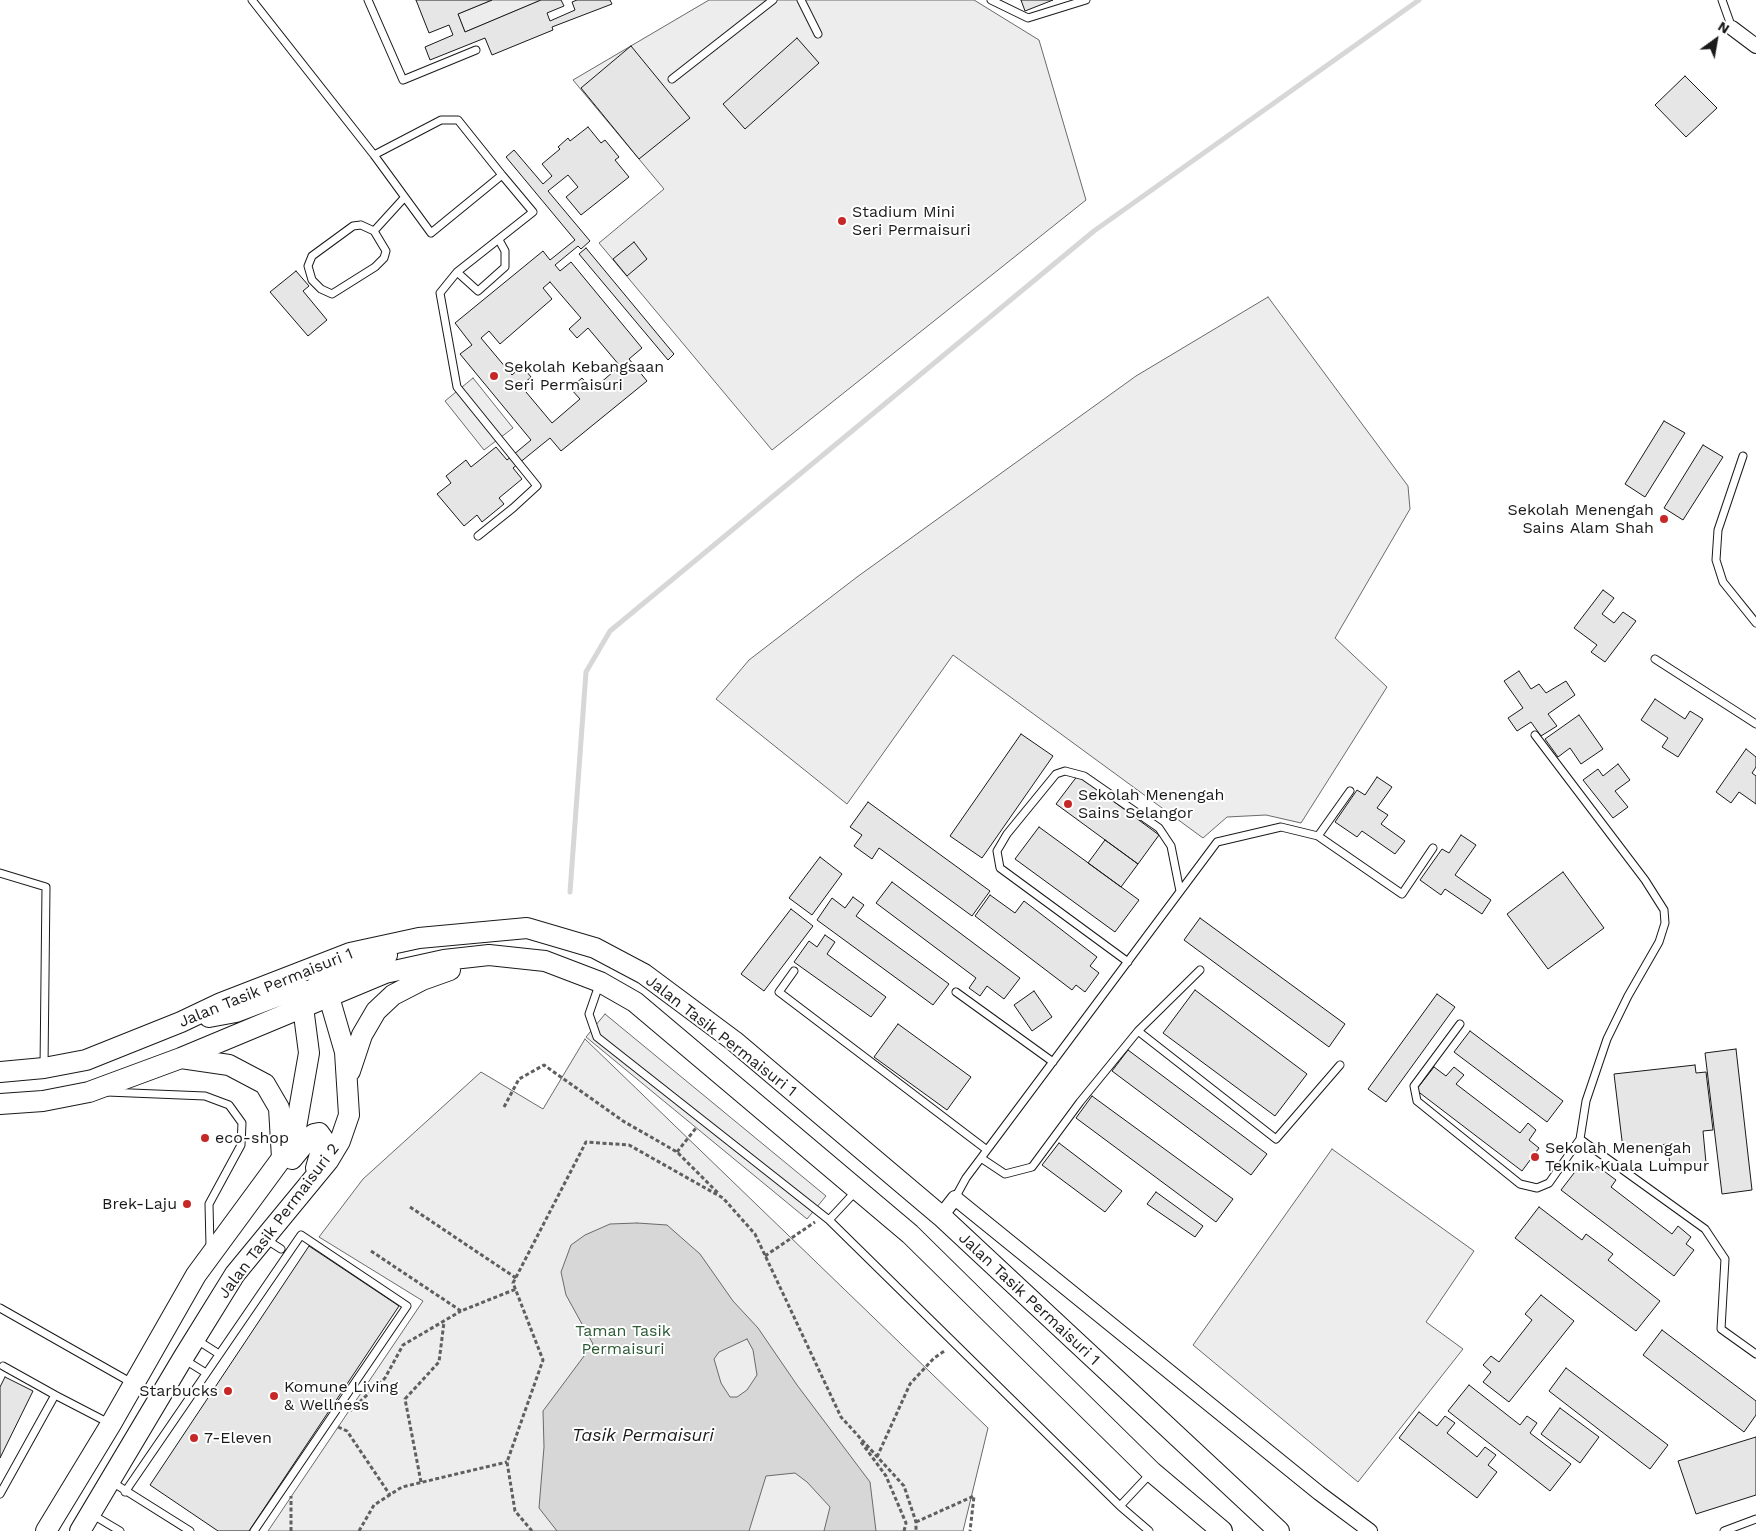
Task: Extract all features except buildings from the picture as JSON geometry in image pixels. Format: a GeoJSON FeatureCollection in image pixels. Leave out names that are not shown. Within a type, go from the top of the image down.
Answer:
{"type":"FeatureCollection","features":[{"type":"Feature","properties":{"kind":"main road","name":"Jalan Tasik Permaisuri 1"},"geometry":{"type":"LineString","coordinates":[[0,1072],[44,1068],[86,1060],[181,1022],[221,1003],[350,953],[419,938],[527,928],[595,948],[644,974],[734,1041],[941,1216],[1279,1531]]}},
{"type":"Feature","properties":{"kind":"main road"},"geometry":{"type":"LineString","coordinates":[[181,1022],[236,1012],[291,991],[314,999],[328,978],[389,954],[419,938]]}},
{"type":"Feature","properties":{"kind":"main road","name":"Jalan Tasik Permaisuri 1"},"geometry":{"type":"LineString","coordinates":[[0,1104],[43,1101],[89,1092],[181,1058],[314,999],[384,973],[444,960],[489,955],[545,961],[600,982],[635,1002],[910,1234],[1152,1472],[1222,1531]]}},
{"type":"Feature","properties":{"kind":"main road"},"geometry":{"type":"LineString","coordinates":[[347,1083],[362,1035],[376,1011],[393,995],[422,980],[489,955]]}},
{"type":"Feature","properties":{"kind":"main road","name":"Jalan Tasik Permaisuri 2"},"geometry":{"type":"LineString","coordinates":[[80,1531],[90,1514],[118,1487],[183,1358],[235,1274],[273,1243],[312,1180],[328,1161],[340,1141],[349,1114],[345,1052],[314,999]]}},
{"type":"Feature","properties":{"kind":"main road","name":"Jalan Tasik Permaisuri 2"},"geometry":{"type":"LineString","coordinates":[[46,1531],[111,1424],[196,1275],[294,1139],[309,1053],[314,999]]}},
{"type":"Feature","properties":{"kind":"main road"},"geometry":{"type":"LineString","coordinates":[[181,1058],[229,1065],[265,1084],[278,1108],[282,1158]]}},
{"type":"Feature","properties":{"kind":"main road"},"geometry":{"type":"LineString","coordinates":[[737,1088],[759,1063]]}},
{"type":"Feature","properties":{"kind":"main road"},"geometry":{"type":"LineString","coordinates":[[223,1238],[241,1231],[300,1147],[314,1134],[319,1133],[324,1140],[312,1180]]}},
{"type":"Feature","properties":{"kind":"street"},"geometry":{"type":"LineString","coordinates":[[1732,28],[1756,46]]}},
{"type":"Feature","properties":{"kind":"street"},"geometry":{"type":"LineString","coordinates":[[941,1216],[955,1198],[1319,1493],[1370,1531]]}},
{"type":"Feature","properties":{"kind":"lane"},"geometry":{"type":"LineString","coordinates":[[252,0],[374,155],[431,233],[502,175]]}},
{"type":"Feature","properties":{"kind":"lane"},"geometry":{"type":"LineString","coordinates":[[368,0],[403,80],[476,50]]}},
{"type":"Feature","properties":{"kind":"lane"},"geometry":{"type":"LineString","coordinates":[[672,78],[773,0]]}},
{"type":"Feature","properties":{"kind":"lane"},"geometry":{"type":"LineString","coordinates":[[801,0],[818,34]]}},
{"type":"Feature","properties":{"kind":"lane"},"geometry":{"type":"LineString","coordinates":[[990,0],[1028,18],[1086,0]]}},
{"type":"Feature","properties":{"kind":"lane"},"geometry":{"type":"LineString","coordinates":[[1722,0],[1732,28]]}},
{"type":"Feature","properties":{"kind":"lane"},"geometry":{"type":"LineString","coordinates":[[374,155],[441,120],[458,120],[533,212],[457,272],[440,293],[458,387],[537,486],[478,536]]}},
{"type":"Feature","properties":{"kind":"lane"},"geometry":{"type":"LineString","coordinates":[[374,231],[404,198]]}},
{"type":"Feature","properties":{"kind":"lane"},"geometry":{"type":"LineString","coordinates":[[353,226],[361,226],[374,231],[386,251],[384,258],[376,267],[332,294],[320,289],[312,280],[308,266],[312,256],[353,226]]}},
{"type":"Feature","properties":{"kind":"lane"},"geometry":{"type":"LineString","coordinates":[[457,272],[478,291],[505,267],[505,251],[499,240]]}},
{"type":"Feature","properties":{"kind":"lane"},"geometry":{"type":"LineString","coordinates":[[1743,456],[1718,530],[1716,560],[1723,582],[1756,623]]}},
{"type":"Feature","properties":{"kind":"lane"},"geometry":{"type":"LineString","coordinates":[[1655,659],[1756,724]]}},
{"type":"Feature","properties":{"kind":"lane"},"geometry":{"type":"LineString","coordinates":[[1460,1024],[1414,1086],[1417,1101],[1520,1184],[1537,1188],[1549,1182],[1580,1139],[1586,1101],[1607,1038],[1628,996],[1659,942],[1665,923],[1664,910],[1645,880],[1535,735]]}},
{"type":"Feature","properties":{"kind":"lane"},"geometry":{"type":"LineString","coordinates":[[1128,962],[1000,868],[996,851],[1007,834],[1056,774],[1065,771],[1084,776],[1159,828],[1171,846],[1180,891]]}},
{"type":"Feature","properties":{"kind":"lane"},"geometry":{"type":"LineString","coordinates":[[1318,836],[1350,791]]}},
{"type":"Feature","properties":{"kind":"lane"},"geometry":{"type":"LineString","coordinates":[[955,1198],[966,1178],[1217,842],[1281,827],[1318,836],[1402,894],[1433,848]]}},
{"type":"Feature","properties":{"kind":"lane"},"geometry":{"type":"LineString","coordinates":[[0,873],[46,887],[44,1068]]}},
{"type":"Feature","properties":{"kind":"lane"},"geometry":{"type":"LineString","coordinates":[[981,1158],[1005,1174],[1032,1167],[1080,1102],[1138,1031],[1200,970]]}},
{"type":"Feature","properties":{"kind":"lane"},"geometry":{"type":"LineString","coordinates":[[794,971],[779,992],[987,1150]]}},
{"type":"Feature","properties":{"kind":"lane"},"geometry":{"type":"LineString","coordinates":[[600,982],[589,1014],[597,1037],[829,1220],[1120,1506],[1149,1531]]}},
{"type":"Feature","properties":{"kind":"lane"},"geometry":{"type":"LineString","coordinates":[[956,992],[1053,1062]]}},
{"type":"Feature","properties":{"kind":"lane"},"geometry":{"type":"LineString","coordinates":[[1138,1031],[1276,1139],[1340,1066]]}},
{"type":"Feature","properties":{"kind":"lane"},"geometry":{"type":"LineString","coordinates":[[89,1092],[205,1096],[229,1105],[242,1123],[241,1145],[209,1204],[211,1254]]}},
{"type":"Feature","properties":{"kind":"lane"},"geometry":{"type":"LineString","coordinates":[[1580,1139],[1705,1229],[1725,1259],[1721,1329],[1756,1354]]}},
{"type":"Feature","properties":{"kind":"lane"},"geometry":{"type":"LineString","coordinates":[[829,1220],[857,1190]]}},
{"type":"Feature","properties":{"kind":"lane"},"geometry":{"type":"LineString","coordinates":[[190,1531],[118,1487],[206,1373],[301,1235],[407,1306],[254,1531]]}},
{"type":"Feature","properties":{"kind":"lane"},"geometry":{"type":"LineString","coordinates":[[0,1308],[134,1384]]}},
{"type":"Feature","properties":{"kind":"lane"},"geometry":{"type":"LineString","coordinates":[[195,1339],[219,1354]]}},
{"type":"Feature","properties":{"kind":"lane"},"geometry":{"type":"LineString","coordinates":[[183,1358],[206,1373]]}},
{"type":"Feature","properties":{"kind":"lane"},"geometry":{"type":"LineString","coordinates":[[2,1366],[111,1424]]}},
{"type":"Feature","properties":{"kind":"lane"},"geometry":{"type":"LineString","coordinates":[[0,1494],[55,1395]]}},
{"type":"Feature","properties":{"kind":"lane"},"geometry":{"type":"LineString","coordinates":[[1120,1506],[1152,1472]]}},
{"type":"Feature","properties":{"kind":"lane"},"geometry":{"type":"LineString","coordinates":[[90,1514],[120,1531]]}},
{"type":"Feature","properties":{"kind":"lane"},"geometry":{"type":"LineString","coordinates":[[1724,1531],[1756,1519]]}},
{"type":"Feature","properties":{"kind":"path"},"geometry":{"type":"LineString","coordinates":[[504,1106],[519,1080],[544,1065],[623,1122],[677,1152],[722,1198],[755,1234],[841,1417],[904,1486],[916,1522],[916,1531]]}},
{"type":"Feature","properties":{"kind":"path"},"geometry":{"type":"LineString","coordinates":[[677,1152],[694,1132]]}},
{"type":"Feature","properties":{"kind":"path"},"geometry":{"type":"LineString","coordinates":[[532,1531],[515,1511],[507,1462],[543,1360],[513,1283],[586,1142],[629,1145],[722,1198]]}},
{"type":"Feature","properties":{"kind":"path"},"geometry":{"type":"LineString","coordinates":[[410,1207],[516,1278]]}},
{"type":"Feature","properties":{"kind":"path"},"geometry":{"type":"LineString","coordinates":[[765,1256],[803,1231]]}},
{"type":"Feature","properties":{"kind":"path"},"geometry":{"type":"LineString","coordinates":[[371,1251],[461,1311]]}},
{"type":"Feature","properties":{"kind":"path"},"geometry":{"type":"LineString","coordinates":[[349,1412],[385,1378],[404,1345],[461,1311],[516,1289]]}},
{"type":"Feature","properties":{"kind":"path"},"geometry":{"type":"LineString","coordinates":[[421,1482],[405,1399],[439,1362],[444,1321]]}},
{"type":"Feature","properties":{"kind":"path"},"geometry":{"type":"LineString","coordinates":[[877,1457],[910,1384],[934,1358],[956,1344]]}},
{"type":"Feature","properties":{"kind":"path"},"geometry":{"type":"LineString","coordinates":[[342,1419],[334,1426],[347,1431],[390,1495]]}},
{"type":"Feature","properties":{"kind":"path"},"geometry":{"type":"LineString","coordinates":[[850,1427],[886,1476],[906,1523],[904,1531]]}},
{"type":"Feature","properties":{"kind":"path"},"geometry":{"type":"LineString","coordinates":[[359,1531],[374,1505],[402,1487],[507,1462]]}},
{"type":"Feature","properties":{"kind":"path"},"geometry":{"type":"LineString","coordinates":[[291,1495],[291,1531]]}},
{"type":"Feature","properties":{"kind":"path"},"geometry":{"type":"LineString","coordinates":[[916,1522],[974,1496],[970,1531]]}},
{"type":"Feature","properties":{"kind":"shaded area"},"geometry":{"type":"Polygon","coordinates":[[[492,0],[541,0],[465,32],[458,14],[492,0]]]}},
{"type":"Feature","properties":{"kind":"shaded area","name":"Stadium Mini Seri Permaisuri"},"geometry":{"type":"Polygon","coordinates":[[[709,0],[974,0],[1039,40],[1086,200],[772,450],[599,243],[664,189],[573,80],[709,0]]]}},
{"type":"Feature","properties":{"kind":"shaded area"},"geometry":{"type":"Polygon","coordinates":[[[1268,297],[1408,486],[1410,509],[1335,638],[1387,687],[1301,823],[1266,815],[1227,817],[1203,838],[953,655],[847,804],[716,699],[749,660],[857,577],[1136,376],[1268,297]]]}},
{"type":"Feature","properties":{"kind":"shaded area"},"geometry":{"type":"Polygon","coordinates":[[[473,378],[513,428],[484,450],[445,401],[473,378]]]}},
{"type":"Feature","properties":{"kind":"shaded area"},"geometry":{"type":"Polygon","coordinates":[[[605,1014],[826,1196],[807,1219],[586,1037],[605,1014]]]}},
{"type":"Feature","properties":{"kind":"shaded area","name":"Taman Tasik Permaisuri"},"geometry":{"type":"Polygon","coordinates":[[[585,1039],[988,1428],[963,1531],[268,1531],[423,1301],[319,1237],[363,1179],[481,1072],[543,1109],[585,1039]]]}},
{"type":"Feature","properties":{"kind":"shaded area"},"geometry":{"type":"Polygon","coordinates":[[[1332,1149],[1474,1251],[1426,1322],[1463,1349],[1358,1482],[1193,1345],[1332,1149]]]}},
{"type":"Feature","properties":{"kind":"water","name":"Tasik Permaisuri"},"geometry":{"type":"Polygon","coordinates":[[[610,1224],[667,1225],[700,1254],[733,1301],[758,1328],[797,1385],[870,1482],[876,1531],[824,1531],[830,1507],[807,1482],[795,1473],[766,1476],[749,1531],[557,1531],[539,1508],[544,1447],[543,1411],[593,1344],[566,1295],[561,1272],[571,1245],[585,1235],[610,1224]],[[747,1339],[719,1352],[714,1359],[721,1383],[730,1397],[737,1397],[747,1390],[757,1375],[753,1350],[747,1339]]]}},
{"type":"Feature","properties":{"kind":"waterway"},"geometry":{"type":"LineString","coordinates":[[570,892],[586,672],[610,631],[1094,231],[1419,0]]}},
{"type":"Feature","properties":{"kind":"place","name":"Stadium Mini Seri Permaisuri"},"geometry":{"type":"Point","coordinates":[842,221]}},
{"type":"Feature","properties":{"kind":"place","name":"Sekolah Kebangsaan Seri Permaisuri"},"geometry":{"type":"Point","coordinates":[494,376]}},
{"type":"Feature","properties":{"kind":"place","name":"Sekolah Menengah Sains Alam Shah"},"geometry":{"type":"Point","coordinates":[1664,519]}},
{"type":"Feature","properties":{"kind":"place","name":"Sekolah Menengah Sains Selangor"},"geometry":{"type":"Point","coordinates":[1068,804]}},
{"type":"Feature","properties":{"kind":"place","name":"eco-shop"},"geometry":{"type":"Point","coordinates":[205,1138]}},
{"type":"Feature","properties":{"kind":"place","name":"Sekolah Menengah Teknik Kuala Lumpur"},"geometry":{"type":"Point","coordinates":[1535,1157]}},
{"type":"Feature","properties":{"kind":"place","name":"Brek-Laju"},"geometry":{"type":"Point","coordinates":[187,1204]}},
{"type":"Feature","properties":{"kind":"place","name":"Starbucks"},"geometry":{"type":"Point","coordinates":[228,1391]}},
{"type":"Feature","properties":{"kind":"place","name":"Komune Living & Wellness"},"geometry":{"type":"Point","coordinates":[274,1396]}},
{"type":"Feature","properties":{"kind":"place","name":"7-Eleven"},"geometry":{"type":"Point","coordinates":[194,1438]}}]}
